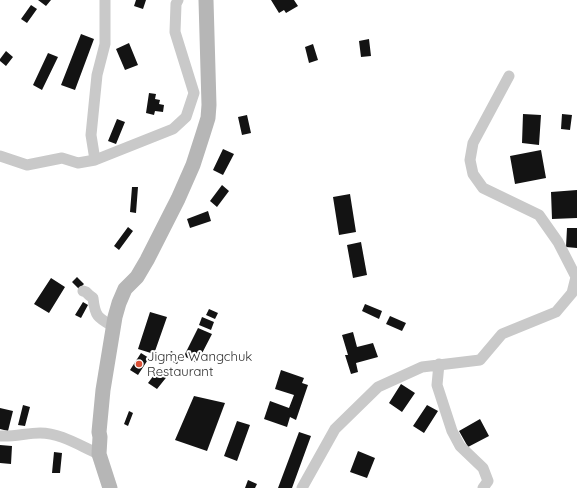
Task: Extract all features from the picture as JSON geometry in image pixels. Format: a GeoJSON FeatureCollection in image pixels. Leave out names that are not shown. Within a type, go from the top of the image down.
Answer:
{"type":"FeatureCollection","features":[{"type":"Feature","properties":{"kind":"street"},"geometry":{"type":"LineString","coordinates":[[95,160],[91,134],[97,75],[105,44],[105,0]]}},
{"type":"Feature","properties":{"kind":"street"},"geometry":{"type":"LineString","coordinates":[[0,156],[27,165],[62,158],[78,163],[95,160],[173,129],[186,118],[194,93],[175,32],[176,4],[178,0]]}},
{"type":"Feature","properties":{"kind":"street"},"geometry":{"type":"LineString","coordinates":[[110,488],[99,454],[101,408],[114,327],[119,303],[125,289],[137,277],[154,247],[193,165],[205,129],[209,105],[206,0]]}},
{"type":"Feature","properties":{"kind":"street"},"geometry":{"type":"LineString","coordinates":[[302,488],[335,429],[378,387],[422,367],[480,360],[502,334],[556,312],[572,293],[576,277],[572,258],[558,242],[539,215],[483,188],[473,174],[470,160],[473,143],[509,76]]}},
{"type":"Feature","properties":{"kind":"street"},"geometry":{"type":"LineString","coordinates":[[83,291],[93,298],[94,308],[101,320],[114,327]]}},
{"type":"Feature","properties":{"kind":"street"},"geometry":{"type":"LineString","coordinates":[[439,364],[437,385],[452,431],[460,446],[483,468],[488,481],[483,488]]}},
{"type":"Feature","properties":{"kind":"street"},"geometry":{"type":"LineString","coordinates":[[0,436],[42,433],[72,441],[99,454]]}},
{"type":"Feature","properties":{"kind":"building"},"geometry":{"type":"Polygon","coordinates":[[[38,0],[51,0],[46,6],[38,0]]]}},
{"type":"Feature","properties":{"kind":"building"},"geometry":{"type":"Polygon","coordinates":[[[136,0],[146,0],[143,9],[134,6],[136,0]]]}},
{"type":"Feature","properties":{"kind":"building"},"geometry":{"type":"Polygon","coordinates":[[[271,0],[294,0],[298,6],[286,13],[284,10],[279,13],[271,0]]]}},
{"type":"Feature","properties":{"kind":"building"},"geometry":{"type":"Polygon","coordinates":[[[31,5],[37,9],[27,23],[21,19],[31,5]]]}},
{"type":"Feature","properties":{"kind":"building"},"geometry":{"type":"Polygon","coordinates":[[[81,34],[94,39],[75,90],[61,85],[81,34]]]}},
{"type":"Feature","properties":{"kind":"building"},"geometry":{"type":"Polygon","coordinates":[[[369,39],[371,56],[361,57],[359,41],[369,39]]]}},
{"type":"Feature","properties":{"kind":"building"},"geometry":{"type":"Polygon","coordinates":[[[129,43],[138,65],[125,70],[116,49],[129,43]]]}},
{"type":"Feature","properties":{"kind":"building"},"geometry":{"type":"Polygon","coordinates":[[[313,44],[318,60],[309,63],[305,47],[313,44]]]}},
{"type":"Feature","properties":{"kind":"building"},"geometry":{"type":"Polygon","coordinates":[[[6,51],[13,57],[6,66],[0,61],[0,59],[6,51]]]}},
{"type":"Feature","properties":{"kind":"building"},"geometry":{"type":"Polygon","coordinates":[[[48,53],[58,57],[42,90],[33,85],[48,53]]]}},
{"type":"Feature","properties":{"kind":"building"},"geometry":{"type":"Polygon","coordinates":[[[149,93],[156,94],[155,99],[160,100],[159,104],[164,105],[163,112],[155,111],[154,115],[146,113],[149,93]]]}},
{"type":"Feature","properties":{"kind":"building"},"geometry":{"type":"Polygon","coordinates":[[[523,114],[541,115],[539,145],[522,143],[523,114]]]}},
{"type":"Feature","properties":{"kind":"building"},"geometry":{"type":"Polygon","coordinates":[[[562,114],[572,115],[570,130],[561,129],[562,114]]]}},
{"type":"Feature","properties":{"kind":"building"},"geometry":{"type":"Polygon","coordinates":[[[247,115],[251,133],[242,135],[238,117],[247,115]]]}},
{"type":"Feature","properties":{"kind":"building"},"geometry":{"type":"Polygon","coordinates":[[[117,119],[125,122],[116,144],[108,141],[117,119]]]}},
{"type":"Feature","properties":{"kind":"building"},"geometry":{"type":"Polygon","coordinates":[[[223,149],[234,154],[223,175],[213,170],[223,149]]]}},
{"type":"Feature","properties":{"kind":"building"},"geometry":{"type":"Polygon","coordinates":[[[541,150],[546,178],[515,184],[510,156],[541,150]]]}},
{"type":"Feature","properties":{"kind":"building"},"geometry":{"type":"Polygon","coordinates":[[[222,185],[229,191],[217,207],[210,201],[222,185]]]}},
{"type":"Feature","properties":{"kind":"building"},"geometry":{"type":"Polygon","coordinates":[[[132,187],[138,187],[136,213],[130,212],[132,187]]]}},
{"type":"Feature","properties":{"kind":"building"},"geometry":{"type":"Polygon","coordinates":[[[577,190],[577,218],[552,219],[551,192],[577,190]]]}},
{"type":"Feature","properties":{"kind":"building"},"geometry":{"type":"Polygon","coordinates":[[[350,194],[356,232],[339,235],[333,197],[350,194]]]}},
{"type":"Feature","properties":{"kind":"building"},"geometry":{"type":"Polygon","coordinates":[[[208,211],[211,221],[190,228],[187,219],[208,211]]]}},
{"type":"Feature","properties":{"kind":"building"},"geometry":{"type":"Polygon","coordinates":[[[128,227],[133,231],[119,250],[114,246],[128,227]]]}},
{"type":"Feature","properties":{"kind":"building"},"geometry":{"type":"Polygon","coordinates":[[[567,228],[577,228],[577,248],[566,247],[567,228]]]}},
{"type":"Feature","properties":{"kind":"building"},"geometry":{"type":"Polygon","coordinates":[[[361,242],[367,275],[353,278],[347,245],[361,242]]]}},
{"type":"Feature","properties":{"kind":"building"},"geometry":{"type":"Polygon","coordinates":[[[77,277],[84,284],[79,289],[72,282],[77,277]]]}},
{"type":"Feature","properties":{"kind":"building"},"geometry":{"type":"Polygon","coordinates":[[[51,278],[65,287],[49,313],[34,304],[51,278]]]}},
{"type":"Feature","properties":{"kind":"building"},"geometry":{"type":"Polygon","coordinates":[[[83,302],[88,305],[81,318],[75,315],[83,302]]]}},
{"type":"Feature","properties":{"kind":"building"},"geometry":{"type":"Polygon","coordinates":[[[365,304],[382,311],[379,319],[362,311],[365,304]]]}},
{"type":"Feature","properties":{"kind":"building"},"geometry":{"type":"Polygon","coordinates":[[[209,309],[218,313],[215,319],[206,315],[209,309]]]}},
{"type":"Feature","properties":{"kind":"building"},"geometry":{"type":"Polygon","coordinates":[[[150,312],[167,317],[154,354],[138,349],[150,312]]]}},
{"type":"Feature","properties":{"kind":"building"},"geometry":{"type":"Polygon","coordinates":[[[390,316],[406,323],[402,331],[386,324],[390,316]]]}},
{"type":"Feature","properties":{"kind":"building"},"geometry":{"type":"Polygon","coordinates":[[[202,317],[214,322],[211,330],[199,325],[202,317]]]}},
{"type":"Feature","properties":{"kind":"building"},"geometry":{"type":"Polygon","coordinates":[[[198,328],[212,334],[197,363],[184,356],[198,328]]]}},
{"type":"Feature","properties":{"kind":"building"},"geometry":{"type":"Polygon","coordinates":[[[353,332],[357,347],[373,343],[378,357],[356,363],[358,372],[351,374],[345,355],[348,355],[342,335],[353,332]]]}},
{"type":"Feature","properties":{"kind":"building"},"geometry":{"type":"Polygon","coordinates":[[[171,351],[181,356],[177,364],[167,359],[171,351]]]}},
{"type":"Feature","properties":{"kind":"building"},"geometry":{"type":"Polygon","coordinates":[[[141,353],[149,358],[138,375],[130,370],[141,353]]]}},
{"type":"Feature","properties":{"kind":"building"},"geometry":{"type":"Polygon","coordinates":[[[160,367],[169,374],[157,389],[148,383],[160,367]]]}},
{"type":"Feature","properties":{"kind":"building"},"geometry":{"type":"Polygon","coordinates":[[[281,370],[304,378],[302,383],[308,385],[296,420],[290,417],[287,427],[264,419],[270,401],[289,408],[294,395],[275,389],[281,370]]]}},
{"type":"Feature","properties":{"kind":"building"},"geometry":{"type":"Polygon","coordinates":[[[401,384],[415,393],[402,412],[389,403],[401,384]]]}},
{"type":"Feature","properties":{"kind":"building"},"geometry":{"type":"Polygon","coordinates":[[[194,396],[225,403],[207,451],[175,440],[194,396]]]}},
{"type":"Feature","properties":{"kind":"building"},"geometry":{"type":"Polygon","coordinates":[[[23,405],[30,407],[25,426],[18,425],[23,405]]]}},
{"type":"Feature","properties":{"kind":"building"},"geometry":{"type":"Polygon","coordinates":[[[427,405],[438,411],[424,433],[413,426],[427,405]]]}},
{"type":"Feature","properties":{"kind":"building"},"geometry":{"type":"Polygon","coordinates":[[[0,408],[13,411],[8,431],[0,429],[0,408]]]}},
{"type":"Feature","properties":{"kind":"building"},"geometry":{"type":"Polygon","coordinates":[[[129,411],[133,413],[128,426],[124,424],[129,411]]]}},
{"type":"Feature","properties":{"kind":"building"},"geometry":{"type":"Polygon","coordinates":[[[480,419],[489,436],[468,447],[459,431],[480,419]]]}},
{"type":"Feature","properties":{"kind":"building"},"geometry":{"type":"Polygon","coordinates":[[[237,421],[250,425],[237,461],[224,456],[237,421]]]}},
{"type":"Feature","properties":{"kind":"building"},"geometry":{"type":"Polygon","coordinates":[[[299,432],[311,436],[292,488],[278,488],[299,432]]]}},
{"type":"Feature","properties":{"kind":"building"},"geometry":{"type":"Polygon","coordinates":[[[0,445],[12,446],[11,464],[0,463],[0,445]]]}},
{"type":"Feature","properties":{"kind":"building"},"geometry":{"type":"Polygon","coordinates":[[[358,451],[375,458],[367,478],[350,472],[358,451]]]}},
{"type":"Feature","properties":{"kind":"building"},"geometry":{"type":"Polygon","coordinates":[[[54,452],[62,453],[60,473],[52,473],[54,452]]]}},
{"type":"Feature","properties":{"kind":"building"},"geometry":{"type":"Polygon","coordinates":[[[248,480],[257,484],[255,488],[245,488],[248,480]]]}},
{"type":"Feature","properties":{"kind":"place","name":"Jigme Wangchuk Restaurant"},"geometry":{"type":"Point","coordinates":[139,364]}}]}
